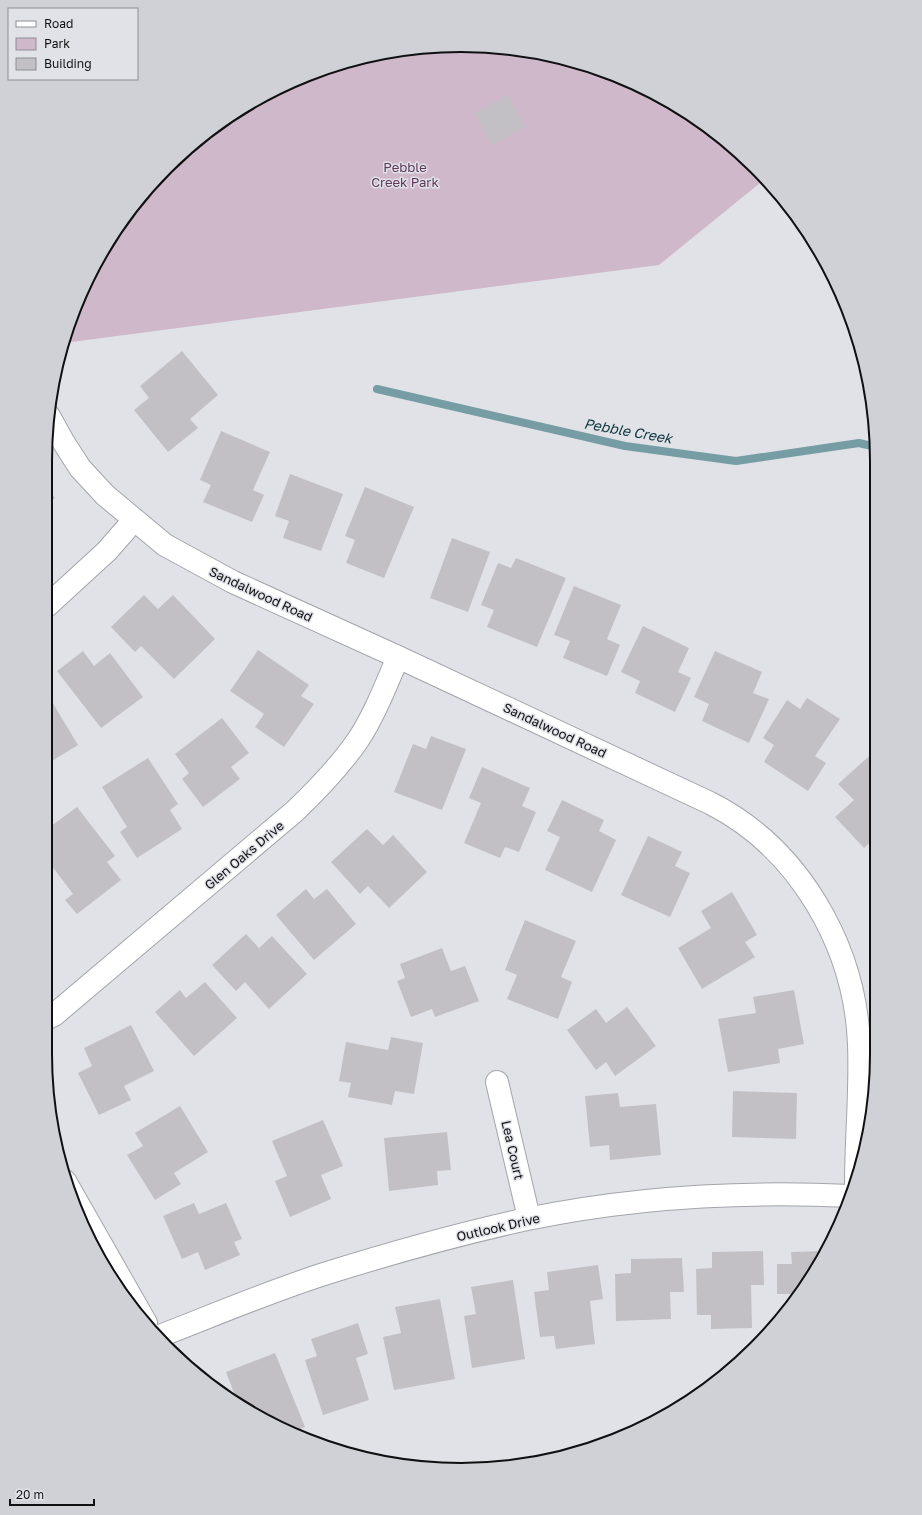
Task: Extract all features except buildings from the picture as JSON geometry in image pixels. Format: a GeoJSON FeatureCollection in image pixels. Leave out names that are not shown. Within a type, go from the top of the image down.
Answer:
{"type":"FeatureCollection","features":[{"type":"Feature","properties":{"kind":"street","name":"Sandalwood Road"},"geometry":{"type":"LineString","coordinates":[[54,425],[80,468],[105,495],[165,545],[233,582],[398,657],[728,812],[757,834],[787,862],[810,893],[830,929],[845,969],[855,1009],[859,1044],[857,1158]]}},
{"type":"Feature","properties":{"kind":"street"},"geometry":{"type":"LineString","coordinates":[[52,601],[107,551],[134,520]]}},
{"type":"Feature","properties":{"kind":"street","name":"Glen Oaks Drive"},"geometry":{"type":"LineString","coordinates":[[52,1016],[295,811],[311,795],[332,773],[358,739],[383,693],[398,657]]}},
{"type":"Feature","properties":{"kind":"street","name":"Lea Court"},"geometry":{"type":"LineString","coordinates":[[497,1082],[529,1218]]}},
{"type":"Feature","properties":{"kind":"street","name":"Outlook Drive"},"geometry":{"type":"LineString","coordinates":[[164,1335],[322,1275],[397,1252],[529,1218],[660,1199],[796,1194],[844,1196]]}},
{"type":"Feature","properties":{"kind":"street"},"geometry":{"type":"LineString","coordinates":[[83,1212],[127,1289]]}},
{"type":"Feature","properties":{"kind":"green space","name":"Pebble Creek Park"},"geometry":{"type":"Polygon","coordinates":[[[461,52],[488,53],[514,55],[567,66],[618,83],[642,94],[688,121],[731,153],[761,183],[659,265],[70,342],[83,304],[94,280],[121,234],[153,191],[191,153],[234,121],[280,94],[304,83],[355,66],[408,55],[461,52]]]}},
{"type":"Feature","properties":{"kind":"waterway","name":"Pebble Creek"},"geometry":{"type":"LineString","coordinates":[[377,389],[625,446],[736,461],[859,443],[869,445]]}}]}
